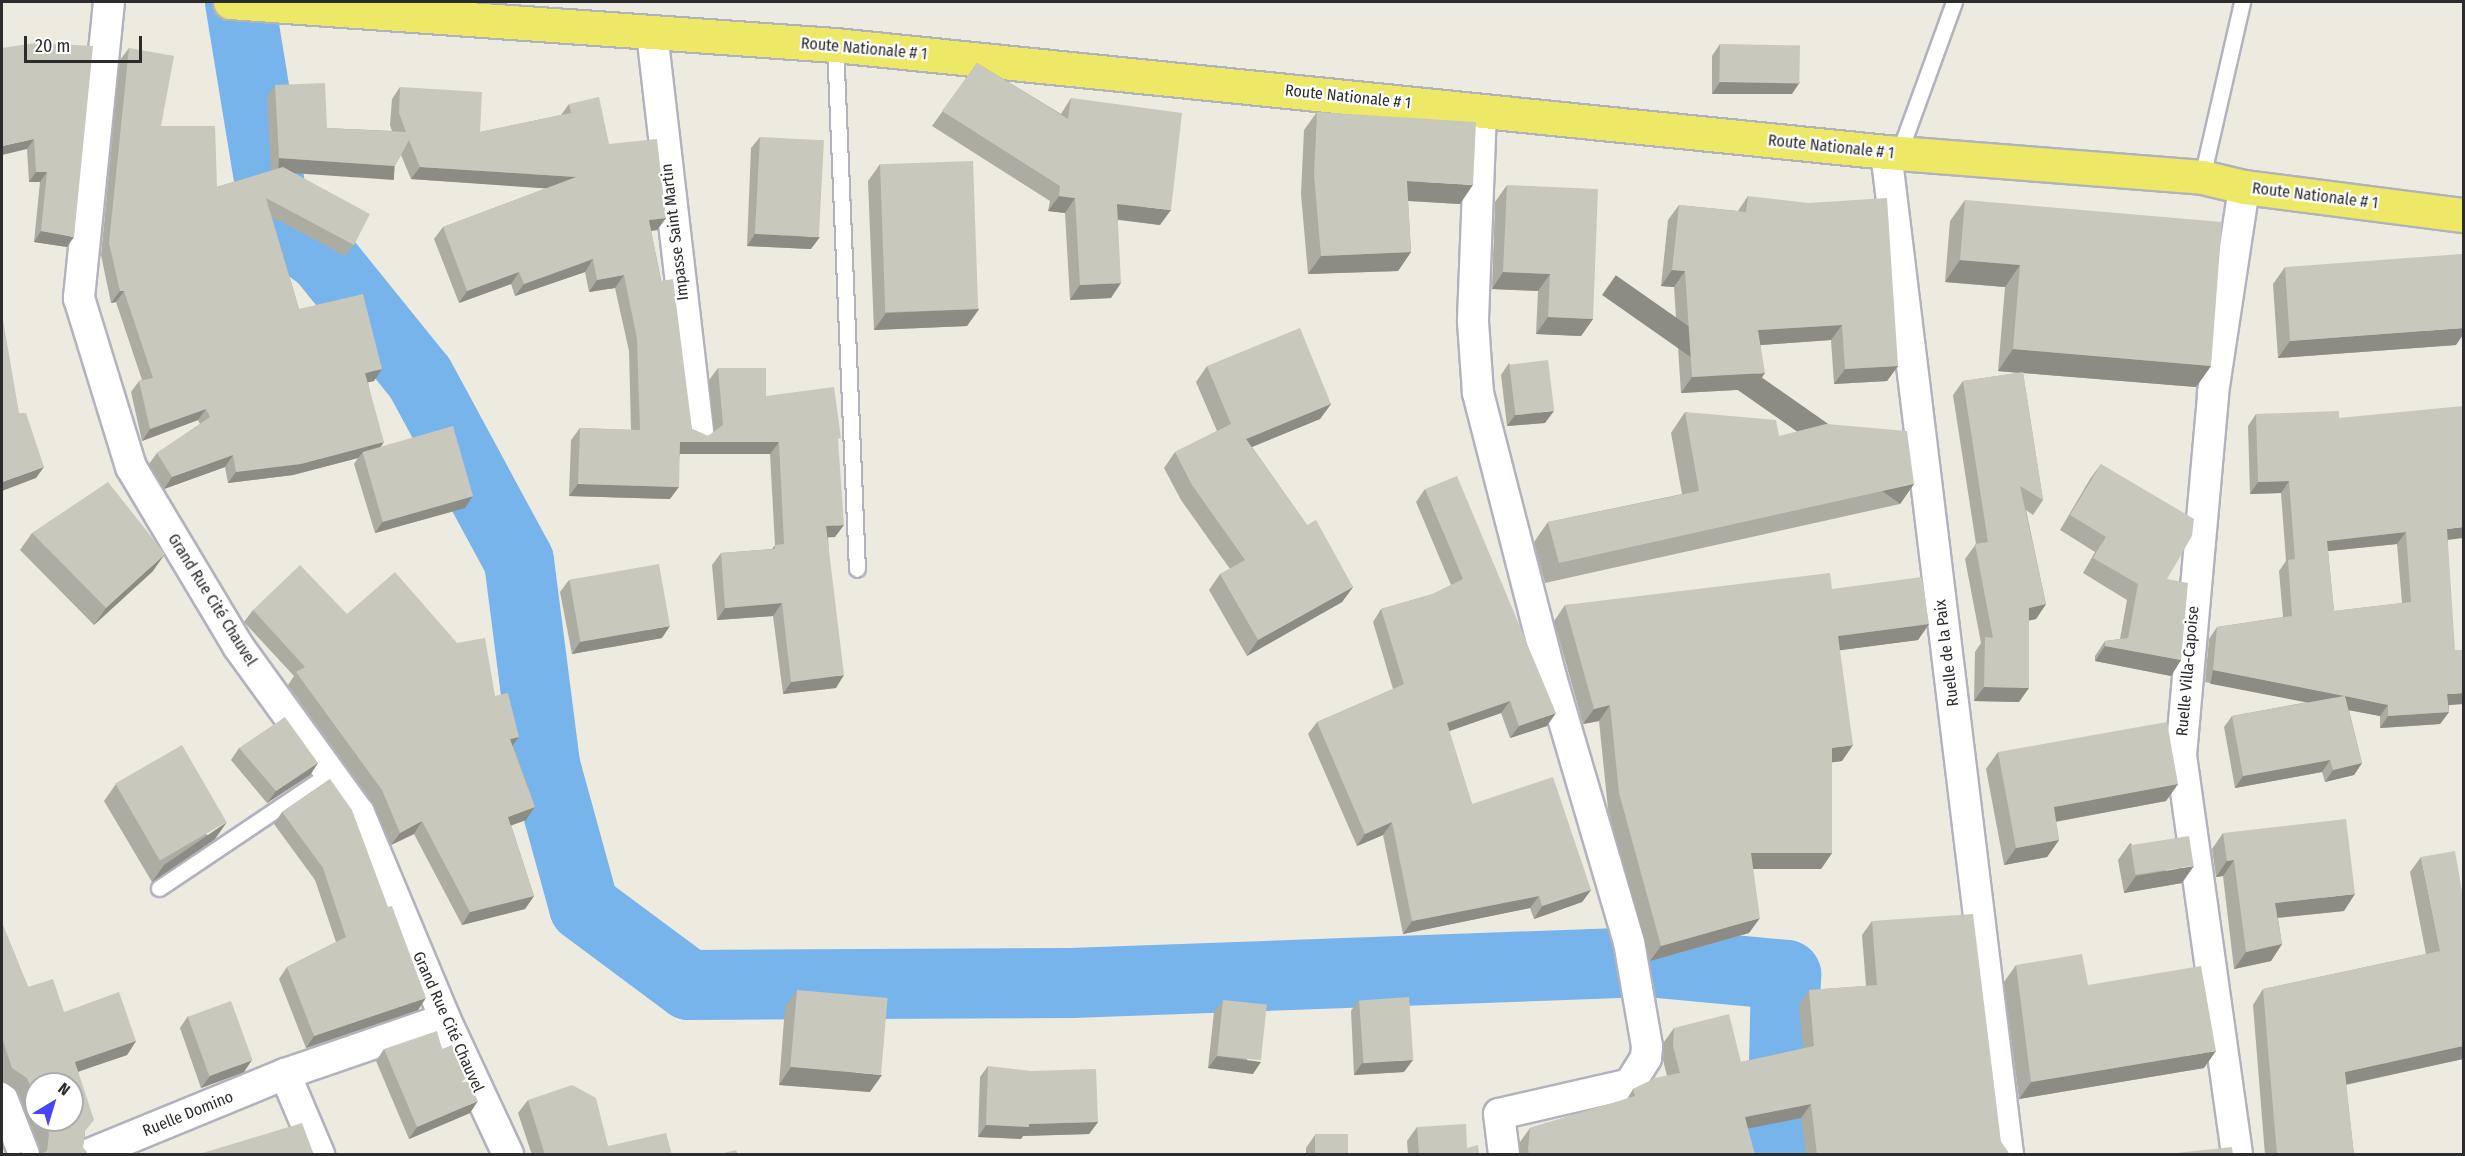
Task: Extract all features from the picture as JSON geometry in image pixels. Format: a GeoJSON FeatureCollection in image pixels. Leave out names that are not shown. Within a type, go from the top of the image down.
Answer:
{"type":"FeatureCollection","features":[{"type":"Feature","properties":{"kind":"main road","name":"Route Nationale # 1"},"geometry":{"type":"LineString","coordinates":[[230,2],[289,3],[652,33],[835,45],[1893,153],[2202,177],[2244,187],[2463,215]]}},
{"type":"Feature","properties":{"kind":"street","name":"Grand Rue Cité Chauvel"},"geometry":{"type":"LineString","coordinates":[[109,2],[79,298],[131,467],[238,646],[359,813],[445,1019],[508,1155]]}},
{"type":"Feature","properties":{"kind":"street","name":"Impasse Saint Martin"},"geometry":{"type":"LineString","coordinates":[[652,33],[698,431]]}},
{"type":"Feature","properties":{"kind":"street"},"geometry":{"type":"LineString","coordinates":[[1481,111],[1473,322],[1478,393],[1551,677],[1629,942],[1646,1058],[1630,1084],[1499,1114],[1504,1155]]}},
{"type":"Feature","properties":{"kind":"street","name":"Ruelle de la Paix"},"geometry":{"type":"LineString","coordinates":[[1893,153],[2008,1155]]}},
{"type":"Feature","properties":{"kind":"street","name":"Ruelle Villa-Capoise"},"geometry":{"type":"LineString","coordinates":[[2237,1155],[2181,755],[2213,393],[2244,187]]}},
{"type":"Feature","properties":{"kind":"street","name":"Ruelle Domino"},"geometry":{"type":"LineString","coordinates":[[90,1155],[285,1074],[445,1019]]}},
{"type":"Feature","properties":{"kind":"street"},"geometry":{"type":"LineString","coordinates":[[285,1074],[319,1155]]}},
{"type":"Feature","properties":{"kind":"street"},"geometry":{"type":"LineString","coordinates":[[2,1098],[24,1155]]}},
{"type":"Feature","properties":{"kind":"lane"},"geometry":{"type":"LineString","coordinates":[[1893,153],[1954,2]]}},
{"type":"Feature","properties":{"kind":"lane"},"geometry":{"type":"LineString","coordinates":[[2202,177],[2242,2]]}},
{"type":"Feature","properties":{"kind":"lane"},"geometry":{"type":"LineString","coordinates":[[835,45],[857,568]]}},
{"type":"Feature","properties":{"kind":"lane"},"geometry":{"type":"LineString","coordinates":[[159,888],[330,773]]}},
{"type":"Feature","properties":{"kind":"building"},"geometry":{"type":"Polygon","coordinates":[[[35,43],[93,46],[74,237],[41,231],[47,172],[36,172],[34,139],[2,146],[2,48],[35,43]]]}},
{"type":"Feature","properties":{"kind":"building"},"geometry":{"type":"Polygon","coordinates":[[[1720,44],[1800,45],[1799,83],[1719,82],[1720,44]]]}},
{"type":"Feature","properties":{"kind":"building"},"geometry":{"type":"Polygon","coordinates":[[[129,48],[174,56],[161,126],[215,126],[217,187],[283,167],[370,214],[354,245],[266,198],[299,309],[363,294],[382,369],[365,373],[384,442],[301,464],[236,472],[233,455],[172,477],[157,453],[210,417],[206,409],[150,429],[139,381],[153,378],[124,291],[120,291],[109,243],[129,48]]]}},
{"type":"Feature","properties":{"kind":"building"},"geometry":{"type":"Polygon","coordinates":[[[977,63],[1068,119],[1071,98],[1182,113],[1171,210],[1117,204],[1121,283],[1080,285],[1075,198],[1059,196],[1060,186],[942,111],[977,63]]]}},
{"type":"Feature","properties":{"kind":"building"},"geometry":{"type":"Polygon","coordinates":[[[325,83],[327,128],[406,132],[399,113],[400,87],[482,92],[480,132],[571,113],[569,104],[599,97],[609,144],[657,139],[666,218],[649,220],[661,281],[673,279],[692,429],[708,436],[723,425],[718,368],[766,368],[766,396],[834,387],[841,438],[838,439],[844,525],[826,526],[844,675],[791,682],[782,603],[725,608],[721,553],[775,549],[775,545],[784,544],[779,442],[680,442],[679,487],[578,484],[580,428],[640,430],[637,339],[624,275],[597,280],[593,259],[524,284],[519,272],[467,291],[443,227],[576,177],[420,167],[409,140],[395,166],[279,158],[275,85],[325,83]]]}},
{"type":"Feature","properties":{"kind":"building"},"geometry":{"type":"Polygon","coordinates":[[[1317,112],[1476,122],[1473,185],[1407,181],[1411,252],[1321,256],[1314,175],[1317,112]]]}},
{"type":"Feature","properties":{"kind":"building"},"geometry":{"type":"Polygon","coordinates":[[[760,137],[824,140],[819,237],[755,234],[760,137]]]}},
{"type":"Feature","properties":{"kind":"building"},"geometry":{"type":"Polygon","coordinates":[[[973,161],[978,309],[885,312],[880,164],[973,161]]]}},
{"type":"Feature","properties":{"kind":"building"},"geometry":{"type":"Polygon","coordinates":[[[1507,185],[1598,189],[1593,319],[1548,317],[1550,274],[1503,272],[1507,185]]]}},
{"type":"Feature","properties":{"kind":"building"},"geometry":{"type":"Polygon","coordinates":[[[1748,196],[1808,203],[1887,198],[1898,366],[1845,369],[1842,325],[1758,330],[1765,373],[1692,377],[1685,271],[1672,270],[1679,205],[1746,212],[1748,196]]]}},
{"type":"Feature","properties":{"kind":"building"},"geometry":{"type":"Polygon","coordinates":[[[1965,200],[2222,222],[2211,366],[2013,349],[2020,265],[1960,260],[1965,200]]]}},
{"type":"Feature","properties":{"kind":"building"},"geometry":{"type":"Polygon","coordinates":[[[2462,254],[2463,328],[2290,341],[2285,267],[2462,254]]]}},
{"type":"Feature","properties":{"kind":"building"},"geometry":{"type":"Polygon","coordinates":[[[2,314],[19,413],[26,413],[44,467],[2,482],[2,314]]]}},
{"type":"Feature","properties":{"kind":"building"},"geometry":{"type":"Polygon","coordinates":[[[1300,328],[1331,404],[1246,439],[1307,525],[1316,520],[1353,587],[1258,640],[1220,574],[1245,560],[1192,485],[1175,452],[1231,424],[1207,366],[1300,328]]]}},
{"type":"Feature","properties":{"kind":"building"},"geometry":{"type":"Polygon","coordinates":[[[1548,360],[1554,411],[1516,415],[1509,365],[1548,360]]]}},
{"type":"Feature","properties":{"kind":"building"},"geometry":{"type":"Polygon","coordinates":[[[2023,372],[2043,500],[2020,486],[2046,604],[2029,608],[2029,688],[1984,687],[1985,637],[1993,638],[1975,544],[1988,542],[1963,381],[2023,372]]]}},
{"type":"Feature","properties":{"kind":"building"},"geometry":{"type":"Polygon","coordinates":[[[2463,406],[2463,527],[2447,529],[2455,650],[2463,650],[2463,693],[2447,694],[2449,712],[2388,716],[2388,705],[2345,696],[2362,763],[2333,770],[2330,760],[2243,776],[2232,716],[2344,696],[2213,670],[2217,627],[2292,616],[2288,560],[2295,559],[2289,481],[2258,482],[2256,414],[2339,411],[2339,418],[2463,406]],[[2406,532],[2327,541],[2334,611],[2411,602],[2406,532]]]}},
{"type":"Feature","properties":{"kind":"building"},"geometry":{"type":"Polygon","coordinates":[[[1685,412],[1776,420],[1779,436],[1826,424],[1907,431],[1914,484],[1559,563],[1548,522],[1699,491],[1685,412]]]}},
{"type":"Feature","properties":{"kind":"building"},"geometry":{"type":"Polygon","coordinates":[[[453,426],[473,496],[383,522],[363,452],[453,426]]]}},
{"type":"Feature","properties":{"kind":"building"},"geometry":{"type":"Polygon","coordinates":[[[2101,464],[2194,519],[2192,536],[2167,579],[2188,583],[2181,660],[2105,646],[2105,641],[2128,638],[2138,584],[2093,558],[2106,537],[2070,515],[2101,464]]]}},
{"type":"Feature","properties":{"kind":"building"},"geometry":{"type":"Polygon","coordinates":[[[1457,476],[1556,713],[1519,726],[1510,701],[1447,723],[1472,804],[1553,777],[1591,890],[1542,906],[1539,896],[1412,921],[1392,822],[1365,834],[1317,722],[1404,684],[1381,609],[1433,594],[1463,579],[1425,489],[1457,476]]]}},
{"type":"Feature","properties":{"kind":"building"},"geometry":{"type":"Polygon","coordinates":[[[108,482],[165,554],[106,608],[32,533],[108,482]]]}},
{"type":"Feature","properties":{"kind":"building"},"geometry":{"type":"Polygon","coordinates":[[[659,564],[670,626],[580,642],[569,580],[659,564]]]}},
{"type":"Feature","properties":{"kind":"building"},"geometry":{"type":"Polygon","coordinates":[[[300,565],[347,614],[395,572],[457,643],[485,638],[495,696],[508,693],[519,737],[510,739],[535,807],[508,817],[534,896],[470,912],[422,821],[400,833],[382,790],[296,672],[305,667],[253,610],[300,565]]]}},
{"type":"Feature","properties":{"kind":"building"},"geometry":{"type":"Polygon","coordinates":[[[1830,573],[1832,589],[1922,577],[1929,624],[1838,636],[1853,745],[1832,748],[1832,853],[1751,853],[1760,918],[1661,946],[1619,793],[1610,705],[1594,709],[1565,605],[1830,573]]]}},
{"type":"Feature","properties":{"kind":"building"},"geometry":{"type":"Polygon","coordinates":[[[285,717],[318,763],[276,791],[239,748],[285,717]]]}},
{"type":"Feature","properties":{"kind":"building"},"geometry":{"type":"Polygon","coordinates":[[[2167,722],[2178,784],[2054,807],[2059,840],[2016,848],[1998,752],[2167,722]]]}},
{"type":"Feature","properties":{"kind":"building"},"geometry":{"type":"Polygon","coordinates":[[[182,745],[226,822],[160,861],[115,784],[182,745]]]}},
{"type":"Feature","properties":{"kind":"building"},"geometry":{"type":"Polygon","coordinates":[[[330,779],[352,810],[388,907],[392,906],[426,998],[314,1036],[287,967],[346,937],[323,868],[282,812],[330,779]]]}},
{"type":"Feature","properties":{"kind":"building"},"geometry":{"type":"Polygon","coordinates":[[[2346,819],[2355,894],[2275,903],[2282,944],[2246,952],[2234,860],[2227,861],[2223,833],[2346,819]]]}},
{"type":"Feature","properties":{"kind":"building"},"geometry":{"type":"Polygon","coordinates":[[[2189,836],[2194,866],[2135,875],[2131,845],[2189,836]]]}},
{"type":"Feature","properties":{"kind":"building"},"geometry":{"type":"Polygon","coordinates":[[[2455,851],[2463,897],[2463,1046],[2345,1072],[2354,1155],[2277,1155],[2263,989],[2440,951],[2421,857],[2455,851]]]}},
{"type":"Feature","properties":{"kind":"building"},"geometry":{"type":"Polygon","coordinates":[[[1973,914],[2001,1142],[2010,1155],[1817,1155],[1811,1104],[1745,1117],[1755,1155],[1529,1155],[1530,1128],[1635,1096],[1633,1089],[1655,1078],[1680,1073],[1673,1046],[1674,1028],[1729,1014],[1741,1062],[1814,1046],[1809,990],[1877,985],[1872,921],[1973,914]]]}},
{"type":"Feature","properties":{"kind":"building"},"geometry":{"type":"Polygon","coordinates":[[[2,923],[28,987],[53,979],[64,1012],[119,992],[136,1041],[75,1062],[78,1072],[24,1072],[24,1076],[12,1068],[2,1038],[2,923]]]}},
{"type":"Feature","properties":{"kind":"building"},"geometry":{"type":"Polygon","coordinates":[[[2082,954],[2088,985],[2201,966],[2216,1051],[2031,1082],[2016,965],[2082,954]]]}},
{"type":"Feature","properties":{"kind":"building"},"geometry":{"type":"Polygon","coordinates":[[[797,990],[888,998],[881,1075],[790,1067],[797,990]]]}},
{"type":"Feature","properties":{"kind":"building"},"geometry":{"type":"Polygon","coordinates":[[[1409,997],[1413,1060],[1364,1063],[1359,1000],[1409,997]]]}},
{"type":"Feature","properties":{"kind":"building"},"geometry":{"type":"Polygon","coordinates":[[[1223,1000],[1267,1005],[1261,1060],[1217,1056],[1223,1000]]]}},
{"type":"Feature","properties":{"kind":"building"},"geometry":{"type":"Polygon","coordinates":[[[231,1001],[253,1060],[209,1076],[188,1017],[231,1001]]]}},
{"type":"Feature","properties":{"kind":"building"},"geometry":{"type":"Polygon","coordinates":[[[437,1031],[442,1049],[452,1045],[478,1101],[417,1127],[384,1049],[437,1031]]]}},
{"type":"Feature","properties":{"kind":"building"},"geometry":{"type":"Polygon","coordinates":[[[988,1066],[1031,1071],[1096,1069],[1098,1122],[1029,1124],[1029,1127],[986,1125],[988,1066]]]}},
{"type":"Feature","properties":{"kind":"building"},"geometry":{"type":"Polygon","coordinates":[[[572,1085],[596,1098],[608,1146],[666,1133],[672,1155],[545,1155],[528,1100],[572,1085]]]}},
{"type":"Feature","properties":{"kind":"building"},"geometry":{"type":"Polygon","coordinates":[[[84,1089],[94,1120],[85,1131],[83,1147],[89,1155],[39,1155],[47,1151],[48,1132],[84,1132],[84,1089]]]}},
{"type":"Feature","properties":{"kind":"building"},"geometry":{"type":"Polygon","coordinates":[[[302,1123],[314,1155],[196,1155],[302,1123]]]}},
{"type":"Feature","properties":{"kind":"building"},"geometry":{"type":"Polygon","coordinates":[[[1466,1124],[1467,1148],[1478,1145],[1479,1155],[1349,1155],[1419,1153],[1417,1127],[1466,1124]]]}},
{"type":"Feature","properties":{"kind":"building"},"geometry":{"type":"Polygon","coordinates":[[[1315,1134],[1348,1134],[1348,1154],[1315,1154],[1315,1134]]]}},
{"type":"Feature","properties":{"kind":"building"},"geometry":{"type":"Polygon","coordinates":[[[2232,1147],[2233,1155],[2158,1155],[2232,1147]]]}},
{"type":"Feature","properties":{"kind":"building"},"geometry":{"type":"Polygon","coordinates":[[[736,1150],[738,1155],[716,1155],[736,1150]]]}},
{"type":"Feature","properties":{"kind":"waterway"},"geometry":{"type":"LineString","coordinates":[[240,2],[276,223],[323,258],[420,378],[519,561],[545,765],[584,907],[689,985],[1071,983],[1647,962],[1786,975],[1782,1154]]}}]}
